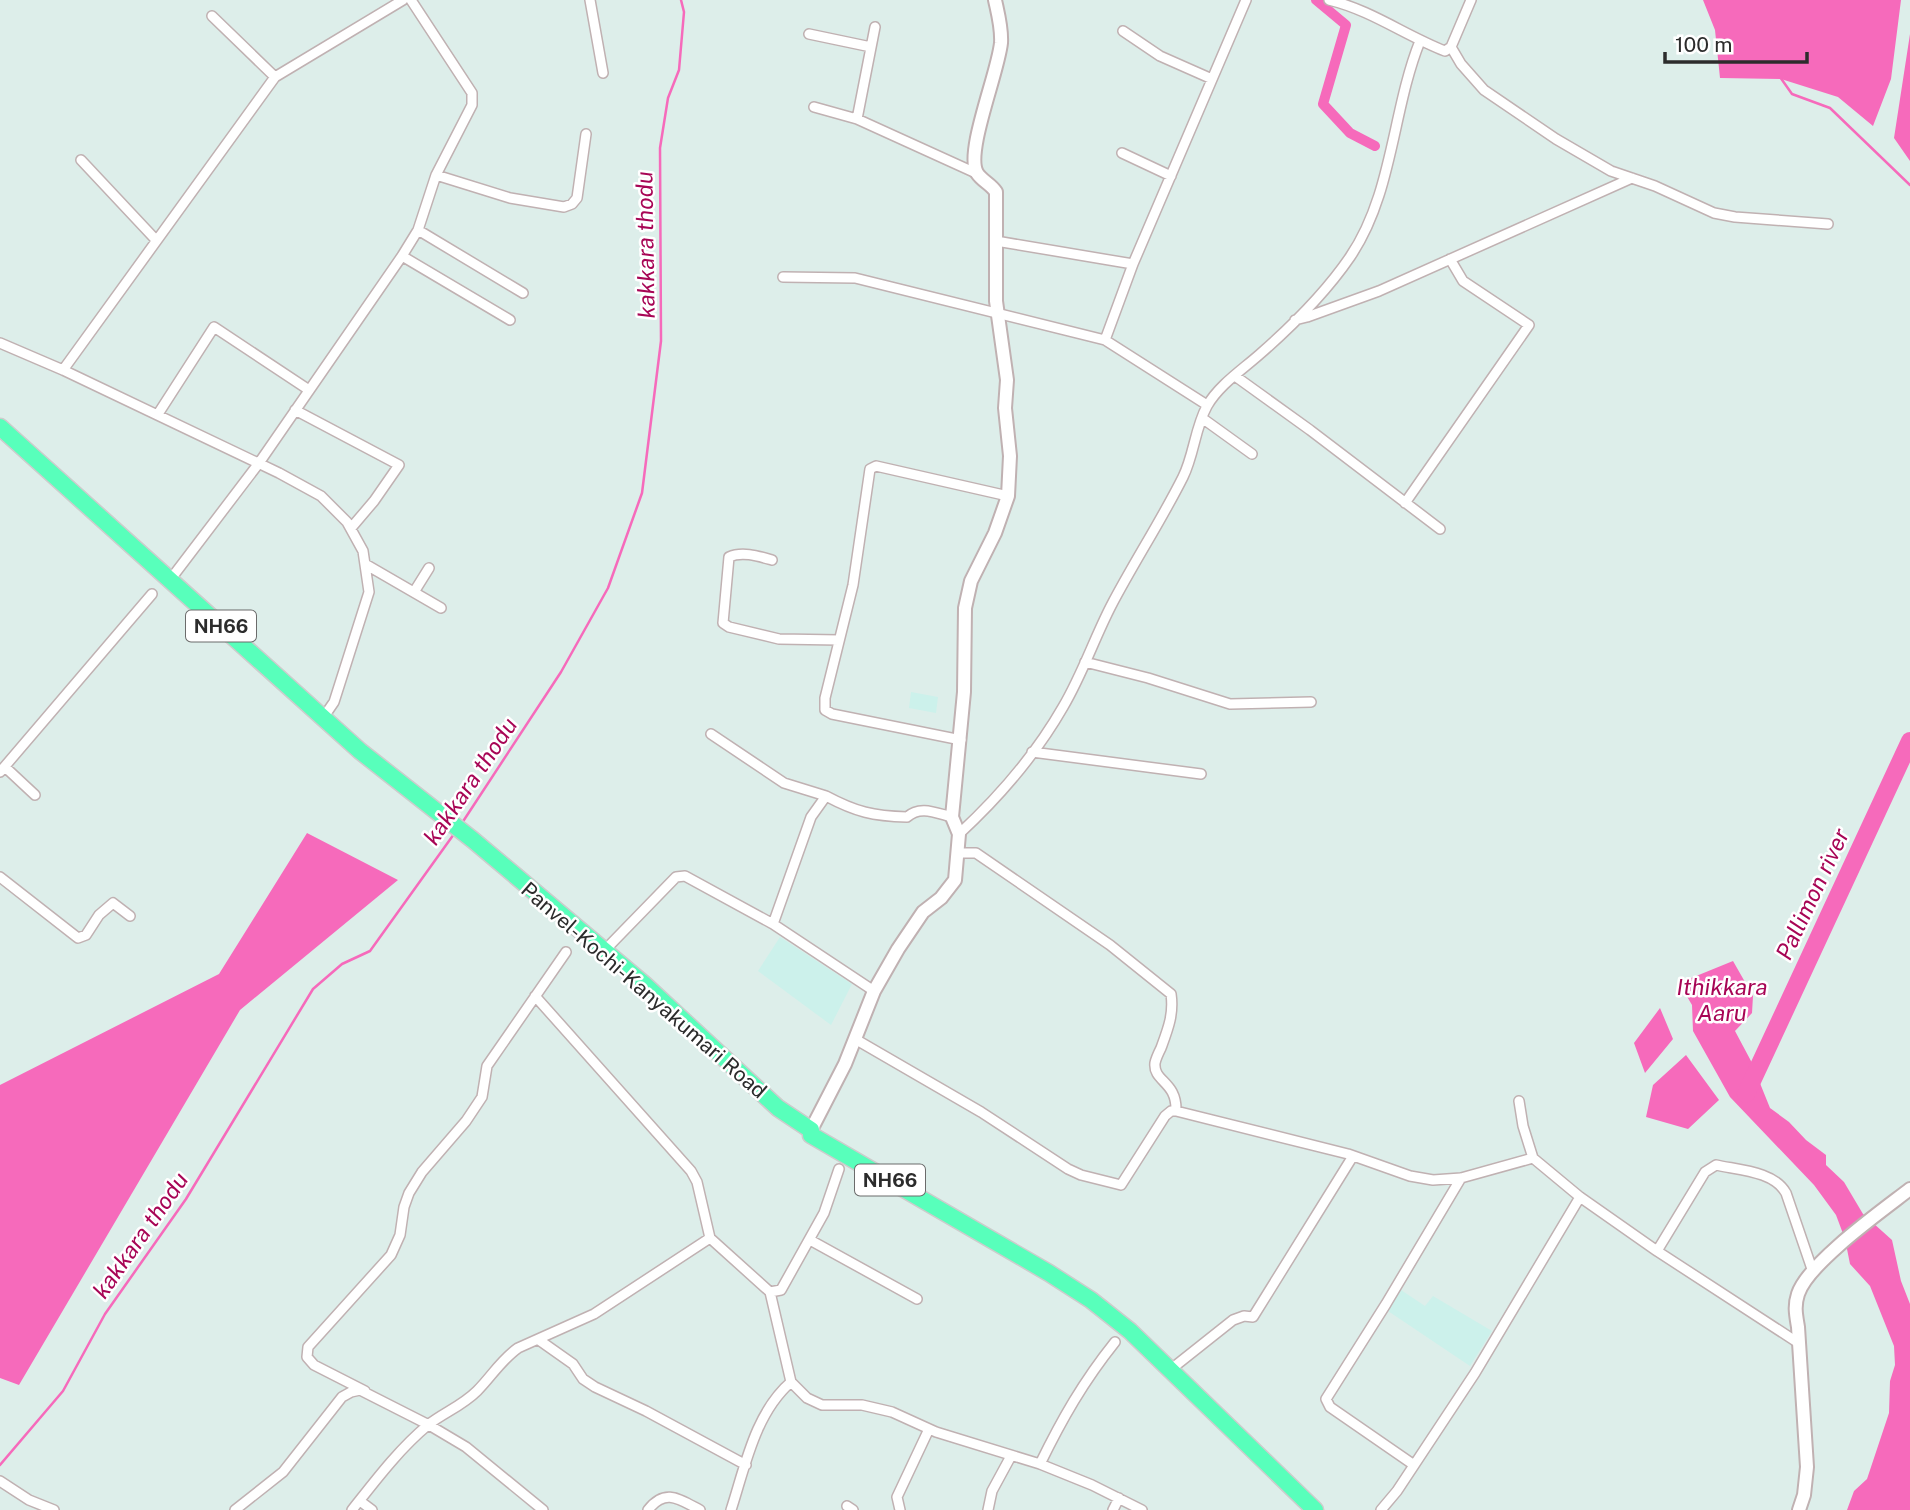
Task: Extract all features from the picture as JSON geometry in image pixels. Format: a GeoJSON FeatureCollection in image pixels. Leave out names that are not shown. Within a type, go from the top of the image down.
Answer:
{"type":"FeatureCollection","features":[{"type":"Feature","properties":{"kind":"highway","name":"Panvel-Kochi-Kanyakumari Road"},"geometry":{"type":"LineString","coordinates":[[0,427],[323,718],[644,984],[778,1108],[811,1130],[811,1135],[1091,1300],[1130,1331],[1315,1510]]}},
{"type":"Feature","properties":{"kind":"main road"},"geometry":{"type":"LineString","coordinates":[[811,1130],[855,1040],[874,991],[912,926],[955,880],[959,834],[952,817],[965,682],[965,608],[971,581],[995,533],[1008,496],[1010,456],[1006,418],[1007,380],[998,313],[996,192],[978,174],[973,154],[994,79],[1001,41],[995,0]]}},
{"type":"Feature","properties":{"kind":"main road"},"geometry":{"type":"LineString","coordinates":[[1799,1510],[1804,1495],[1807,1467],[1800,1344],[1795,1307],[1798,1292],[1845,1239],[1910,1189]]}},
{"type":"Feature","properties":{"kind":"street"},"geometry":{"type":"LineString","coordinates":[[63,370],[275,77],[403,0]]}},
{"type":"Feature","properties":{"kind":"street"},"geometry":{"type":"LineString","coordinates":[[170,580],[259,463],[402,256],[418,230],[436,175],[473,102],[472,93],[411,0]]}},
{"type":"Feature","properties":{"kind":"street"},"geometry":{"type":"LineString","coordinates":[[590,0],[603,73]]}},
{"type":"Feature","properties":{"kind":"street"},"geometry":{"type":"LineString","coordinates":[[1105,340],[1133,264],[1246,0]]}},
{"type":"Feature","properties":{"kind":"street"},"geometry":{"type":"LineString","coordinates":[[1329,0],[1365,12],[1445,51],[1451,47],[1471,0]]}},
{"type":"Feature","properties":{"kind":"street"},"geometry":{"type":"LineString","coordinates":[[212,16],[275,77]]}},
{"type":"Feature","properties":{"kind":"street"},"geometry":{"type":"LineString","coordinates":[[857,119],[875,27]]}},
{"type":"Feature","properties":{"kind":"street"},"geometry":{"type":"LineString","coordinates":[[1123,31],[1160,56],[1212,79]]}},
{"type":"Feature","properties":{"kind":"street"},"geometry":{"type":"LineString","coordinates":[[810,34],[872,47]]}},
{"type":"Feature","properties":{"kind":"street"},"geometry":{"type":"LineString","coordinates":[[959,834],[986,809],[1032,752],[1063,706],[1112,605],[1185,473],[1208,405],[1295,320],[1349,259],[1362,239],[1393,144],[1403,95],[1420,41]]}},
{"type":"Feature","properties":{"kind":"street"},"geometry":{"type":"LineString","coordinates":[[1451,47],[1473,79],[1496,99],[1594,163],[1655,186],[1714,213],[1828,224]]}},
{"type":"Feature","properties":{"kind":"street"},"geometry":{"type":"LineString","coordinates":[[814,107],[857,119],[978,174]]}},
{"type":"Feature","properties":{"kind":"street"},"geometry":{"type":"LineString","coordinates":[[436,175],[510,198],[564,207],[577,198],[586,134]]}},
{"type":"Feature","properties":{"kind":"street"},"geometry":{"type":"LineString","coordinates":[[1122,153],[1171,176]]}},
{"type":"Feature","properties":{"kind":"street"},"geometry":{"type":"LineString","coordinates":[[81,160],[156,240]]}},
{"type":"Feature","properties":{"kind":"street"},"geometry":{"type":"LineString","coordinates":[[1295,320],[1379,291],[1632,178]]}},
{"type":"Feature","properties":{"kind":"street"},"geometry":{"type":"LineString","coordinates":[[418,230],[523,293]]}},
{"type":"Feature","properties":{"kind":"street"},"geometry":{"type":"LineString","coordinates":[[996,241],[1133,264]]}},
{"type":"Feature","properties":{"kind":"street"},"geometry":{"type":"LineString","coordinates":[[402,256],[510,320]]}},
{"type":"Feature","properties":{"kind":"street"},"geometry":{"type":"LineString","coordinates":[[1405,503],[1529,325],[1463,281],[1450,260]]}},
{"type":"Feature","properties":{"kind":"street"},"geometry":{"type":"LineString","coordinates":[[783,277],[855,278],[1105,340],[1208,405]]}},
{"type":"Feature","properties":{"kind":"street"},"geometry":{"type":"LineString","coordinates":[[158,414],[214,327],[309,390]]}},
{"type":"Feature","properties":{"kind":"street"},"geometry":{"type":"LineString","coordinates":[[0,343],[259,463],[320,496],[351,528],[363,551],[369,592],[334,702],[323,718]]}},
{"type":"Feature","properties":{"kind":"street"},"geometry":{"type":"LineString","coordinates":[[1235,376],[1440,529]]}},
{"type":"Feature","properties":{"kind":"street"},"geometry":{"type":"LineString","coordinates":[[295,410],[399,465],[351,528]]}},
{"type":"Feature","properties":{"kind":"street"},"geometry":{"type":"LineString","coordinates":[[1202,418],[1252,454]]}},
{"type":"Feature","properties":{"kind":"street"},"geometry":{"type":"LineString","coordinates":[[961,740],[832,714],[825,710],[825,698],[853,585],[872,467],[1008,496]]}},
{"type":"Feature","properties":{"kind":"street"},"geometry":{"type":"LineString","coordinates":[[772,560],[746,554],[729,557],[723,623],[729,627],[779,639],[839,640]]}},
{"type":"Feature","properties":{"kind":"street"},"geometry":{"type":"LineString","coordinates":[[365,564],[441,608]]}},
{"type":"Feature","properties":{"kind":"street"},"geometry":{"type":"LineString","coordinates":[[414,592],[429,568]]}},
{"type":"Feature","properties":{"kind":"street"},"geometry":{"type":"LineString","coordinates":[[35,795],[3,770],[152,594]]}},
{"type":"Feature","properties":{"kind":"street"},"geometry":{"type":"LineString","coordinates":[[1084,662],[1230,704],[1311,702]]}},
{"type":"Feature","properties":{"kind":"street"},"geometry":{"type":"LineString","coordinates":[[711,734],[784,783],[826,796],[851,809],[879,816],[906,817],[914,811],[922,810],[952,817]]}},
{"type":"Feature","properties":{"kind":"street"},"geometry":{"type":"LineString","coordinates":[[1032,752],[1201,775]]}},
{"type":"Feature","properties":{"kind":"street"},"geometry":{"type":"LineString","coordinates":[[773,924],[811,817],[826,796]]}},
{"type":"Feature","properties":{"kind":"street"},"geometry":{"type":"LineString","coordinates":[[957,853],[975,853],[1110,945],[1171,994],[1173,1007],[1170,1025],[1155,1064],[1159,1078],[1171,1087],[1176,1099],[1176,1111]]}},
{"type":"Feature","properties":{"kind":"street"},"geometry":{"type":"LineString","coordinates":[[604,951],[678,876],[689,877],[773,924],[874,991]]}},
{"type":"Feature","properties":{"kind":"street"},"geometry":{"type":"LineString","coordinates":[[0,877],[78,937],[86,935],[99,915],[113,902],[130,915]]}},
{"type":"Feature","properties":{"kind":"street"},"geometry":{"type":"LineString","coordinates":[[543,1510],[466,1447],[429,1424],[314,1365],[307,1357],[308,1347],[391,1255],[400,1236],[404,1207],[422,1172],[477,1105],[482,1097],[487,1066],[566,952]]}},
{"type":"Feature","properties":{"kind":"street"},"geometry":{"type":"LineString","coordinates":[[535,996],[691,1171],[697,1182],[710,1238],[770,1292],[790,1382],[807,1398],[818,1404],[862,1405],[892,1412],[929,1429],[1040,1464],[1142,1510]]}},
{"type":"Feature","properties":{"kind":"street"},"geometry":{"type":"LineString","coordinates":[[855,1040],[981,1112],[1068,1169],[1080,1175],[1121,1185],[1165,1116],[1176,1111],[1353,1156],[1410,1176],[1436,1180],[1461,1178],[1532,1158]]}},
{"type":"Feature","properties":{"kind":"street"},"geometry":{"type":"LineString","coordinates":[[1519,1101],[1532,1158],[1580,1197],[1657,1251],[1800,1344]]}},
{"type":"Feature","properties":{"kind":"street"},"geometry":{"type":"LineString","coordinates":[[1170,1370],[1233,1320],[1244,1316],[1253,1317],[1353,1156]]}},
{"type":"Feature","properties":{"kind":"street"},"geometry":{"type":"LineString","coordinates":[[1657,1251],[1705,1172],[1716,1165],[1770,1178],[1779,1183],[1786,1193],[1813,1272]]}},
{"type":"Feature","properties":{"kind":"street"},"geometry":{"type":"LineString","coordinates":[[770,1292],[778,1292],[784,1287],[824,1213],[839,1170]]}},
{"type":"Feature","properties":{"kind":"street"},"geometry":{"type":"LineString","coordinates":[[1414,1465],[1330,1407],[1326,1399],[1461,1178]]}},
{"type":"Feature","properties":{"kind":"street"},"geometry":{"type":"LineString","coordinates":[[1381,1510],[1475,1373],[1580,1197]]}},
{"type":"Feature","properties":{"kind":"street"},"geometry":{"type":"LineString","coordinates":[[352,1510],[396,1457],[429,1424],[451,1412],[476,1392],[508,1355],[594,1314],[710,1238]]}},
{"type":"Feature","properties":{"kind":"street"},"geometry":{"type":"LineString","coordinates":[[810,1240],[917,1299]]}},
{"type":"Feature","properties":{"kind":"street"},"geometry":{"type":"LineString","coordinates":[[539,1340],[573,1364],[583,1379],[595,1387],[746,1465]]}},
{"type":"Feature","properties":{"kind":"street"},"geometry":{"type":"LineString","coordinates":[[1040,1464],[1063,1416],[1088,1376],[1115,1342]]}},
{"type":"Feature","properties":{"kind":"street"},"geometry":{"type":"LineString","coordinates":[[731,1510],[763,1419],[777,1395],[790,1382]]}},
{"type":"Feature","properties":{"kind":"street"},"geometry":{"type":"LineString","coordinates":[[234,1510],[283,1472],[342,1397],[355,1390],[365,1391]]}},
{"type":"Feature","properties":{"kind":"street"},"geometry":{"type":"LineString","coordinates":[[900,1510],[897,1497],[929,1429]]}},
{"type":"Feature","properties":{"kind":"street"},"geometry":{"type":"LineString","coordinates":[[988,1510],[992,1491],[1011,1456]]}},
{"type":"Feature","properties":{"kind":"street"},"geometry":{"type":"LineString","coordinates":[[0,1482],[29,1500],[54,1510]]}},
{"type":"Feature","properties":{"kind":"street"},"geometry":{"type":"LineString","coordinates":[[648,1510],[654,1502],[666,1496],[700,1510]]}},
{"type":"Feature","properties":{"kind":"street"},"geometry":{"type":"LineString","coordinates":[[1113,1510],[1119,1498]]}},
{"type":"Feature","properties":{"kind":"street"},"geometry":{"type":"LineString","coordinates":[[24,1510],[29,1500]]}},
{"type":"Feature","properties":{"kind":"street"},"geometry":{"type":"LineString","coordinates":[[359,1501],[372,1510]]}},
{"type":"Feature","properties":{"kind":"shaded area"},"geometry":{"type":"Polygon","coordinates":[[[911,692],[938,697],[936,713],[909,708],[911,692]]]}},
{"type":"Feature","properties":{"kind":"shaded area"},"geometry":{"type":"Polygon","coordinates":[[[780,937],[852,984],[831,1025],[758,971],[780,937]]]}},
{"type":"Feature","properties":{"kind":"shaded area"},"geometry":{"type":"Polygon","coordinates":[[[1398,1288],[1425,1306],[1433,1296],[1492,1331],[1470,1366],[1385,1309],[1398,1288]]]}},
{"type":"Feature","properties":{"kind":"water"},"geometry":{"type":"Polygon","coordinates":[[[1703,0],[1901,0],[1891,79],[1873,126],[1838,97],[1781,79],[1720,78],[1715,30],[1703,0]]]}},
{"type":"Feature","properties":{"kind":"water"},"geometry":{"type":"Polygon","coordinates":[[[1910,34],[1910,161],[1894,138],[1910,34]]]}},
{"type":"Feature","properties":{"kind":"water"},"geometry":{"type":"Polygon","coordinates":[[[307,833],[398,880],[240,1010],[19,1385],[0,1378],[0,1085],[219,974],[307,833]]]}},
{"type":"Feature","properties":{"kind":"water","name":"Ithikkara Aaru"},"geometry":{"type":"Polygon","coordinates":[[[1733,961],[1753,996],[1752,1013],[1735,1031],[1751,1061],[1770,1108],[1826,1155],[1826,1165],[1844,1182],[1863,1214],[1892,1240],[1901,1281],[1910,1304],[1910,1510],[1847,1510],[1854,1491],[1867,1479],[1889,1413],[1890,1381],[1895,1365],[1894,1346],[1870,1286],[1850,1264],[1836,1215],[1814,1185],[1730,1097],[1693,1031],[1692,1005],[1679,983],[1733,961]]]}},
{"type":"Feature","properties":{"kind":"water"},"geometry":{"type":"Polygon","coordinates":[[[1660,1008],[1673,1039],[1645,1073],[1634,1043],[1660,1008]]]}},
{"type":"Feature","properties":{"kind":"water"},"geometry":{"type":"Polygon","coordinates":[[[1686,1055],[1719,1100],[1688,1129],[1646,1117],[1653,1085],[1686,1055]]]}},
{"type":"Feature","properties":{"kind":"waterway","name":"kakkara thodu"},"geometry":{"type":"LineString","coordinates":[[462,823],[561,672],[608,588],[642,493],[661,341],[660,148],[668,98],[679,70],[684,12],[681,0]]}},
{"type":"Feature","properties":{"kind":"waterway"},"geometry":{"type":"LineString","coordinates":[[1316,0],[1346,25],[1323,104],[1350,133],[1375,146]]}},
{"type":"Feature","properties":{"kind":"waterway"},"geometry":{"type":"LineString","coordinates":[[1780,77],[1792,94],[1830,108],[1910,185]]}},
{"type":"Feature","properties":{"kind":"waterway","name":"Pallimon river"},"geometry":{"type":"LineString","coordinates":[[1746,1094],[1910,741]]}},
{"type":"Feature","properties":{"kind":"waterway","name":"kakkara thodu"},"geometry":{"type":"LineString","coordinates":[[0,1465],[63,1391],[105,1314],[186,1199],[313,989],[342,964],[370,951],[454,834]]}}]}
